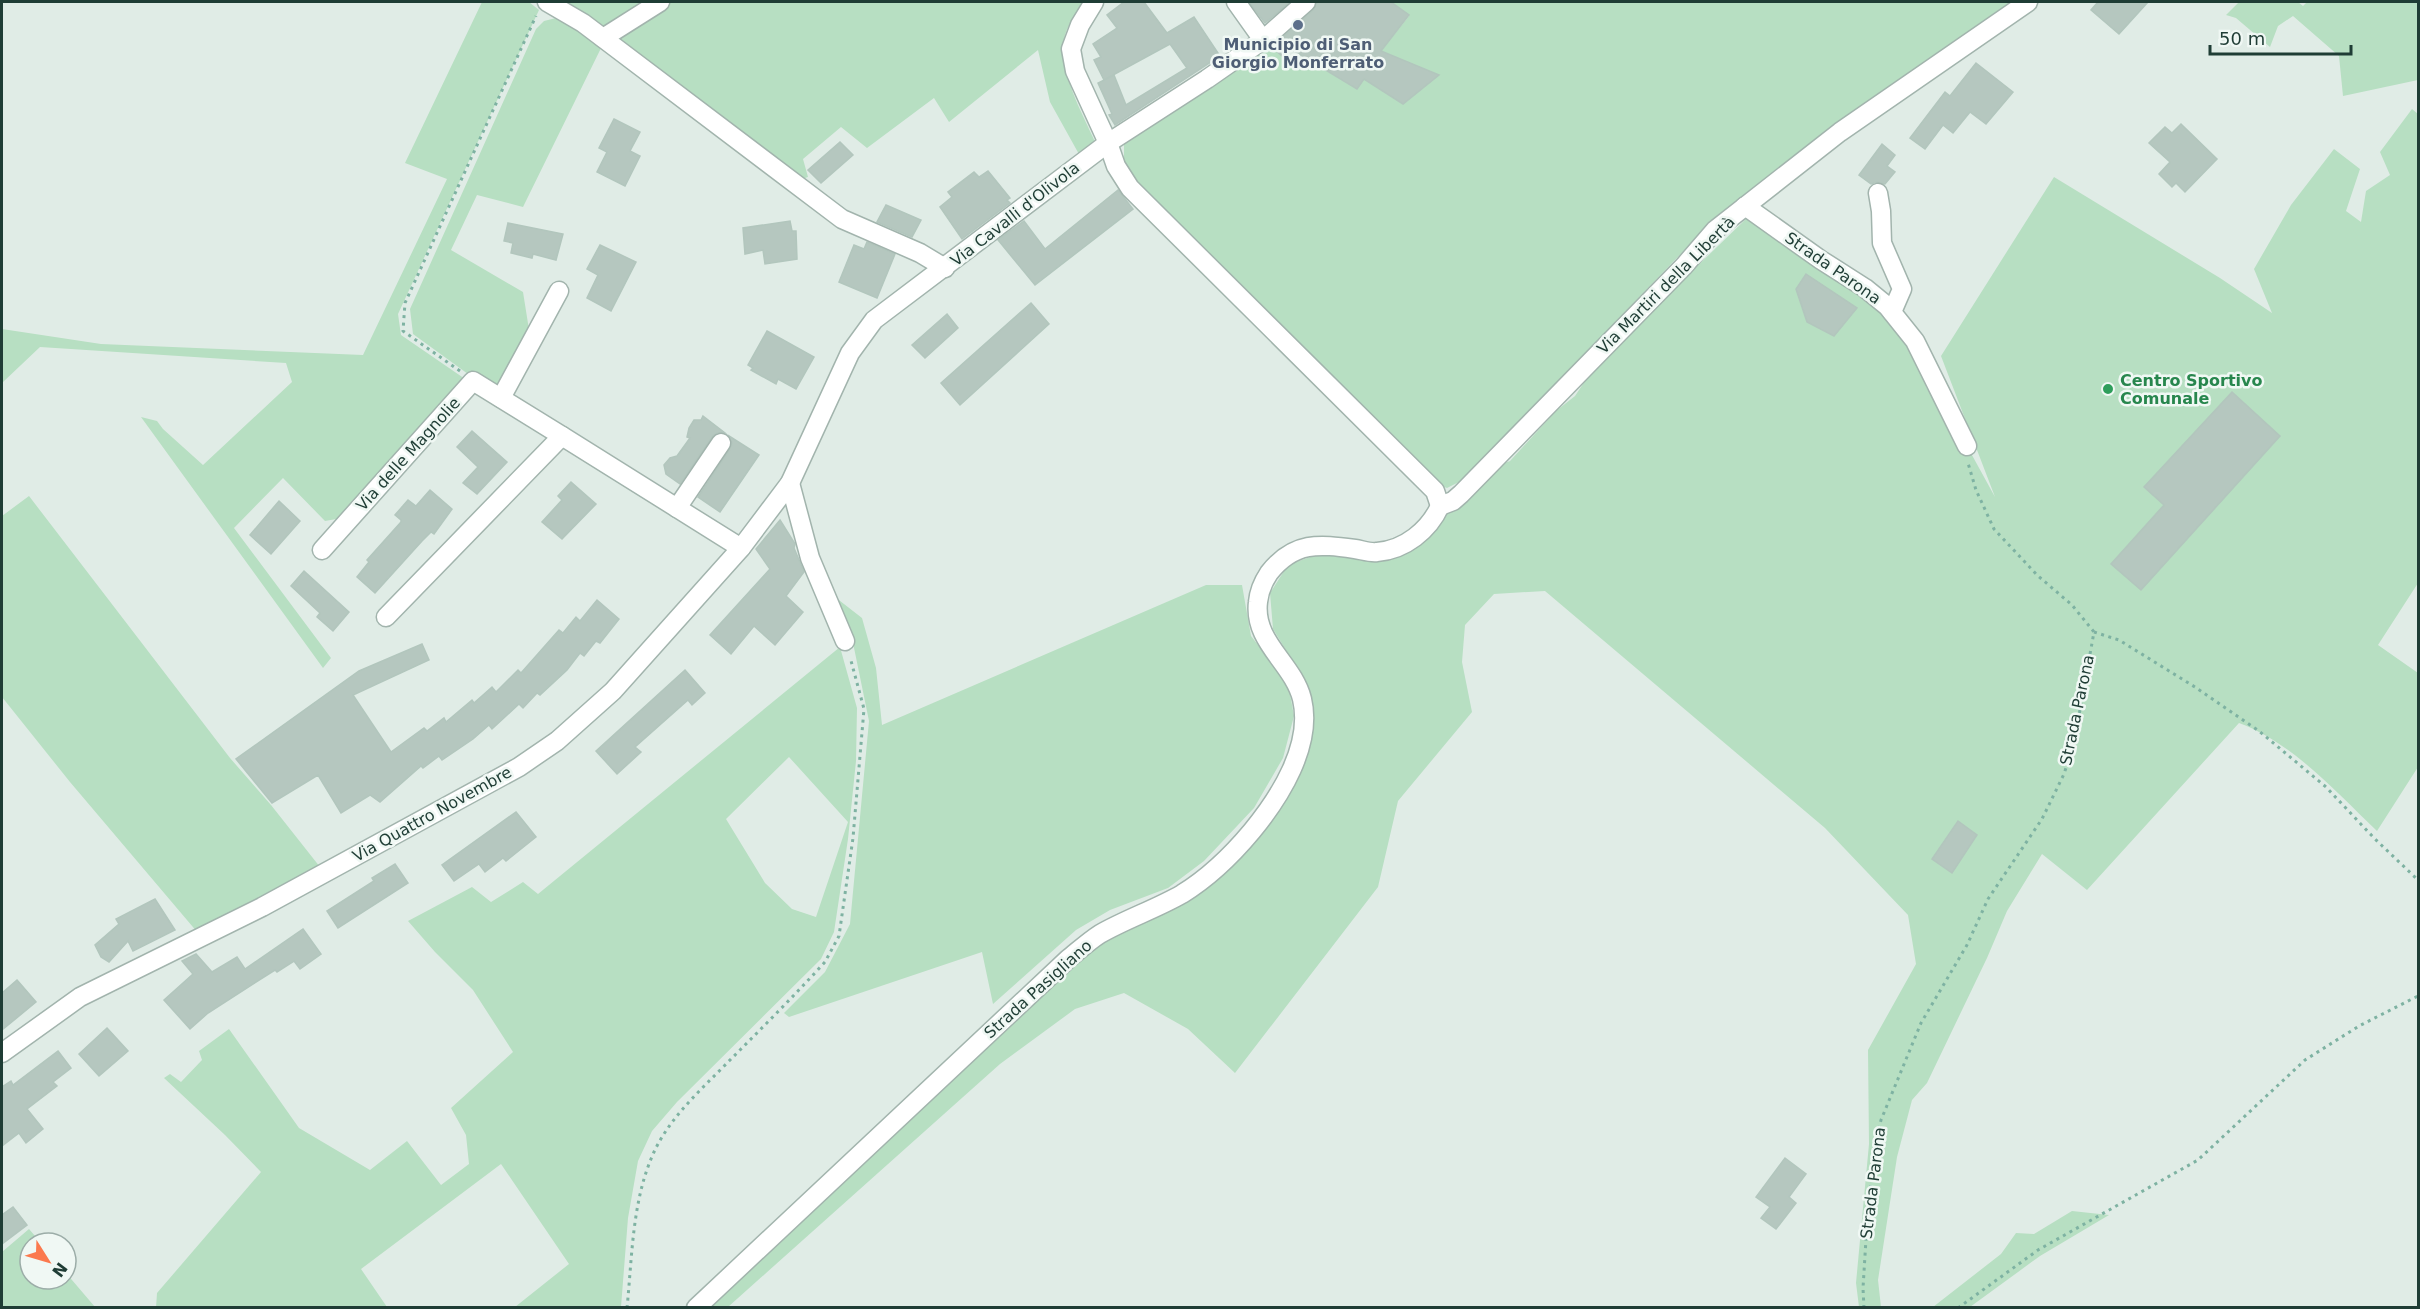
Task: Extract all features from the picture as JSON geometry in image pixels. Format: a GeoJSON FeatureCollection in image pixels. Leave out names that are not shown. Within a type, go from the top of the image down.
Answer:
{"type":"FeatureCollection","features":[{"type":"Feature","properties":{"kind":"street"},"geometry":{"type":"LineString","coordinates":[[603,38],[660,2]]}},
{"type":"Feature","properties":{"kind":"street"},"geometry":{"type":"LineString","coordinates":[[1094,2],[1080,25],[1071,49],[1075,71],[1108,142],[1116,166],[1136,195],[1435,491],[1440,506]]}},
{"type":"Feature","properties":{"kind":"street"},"geometry":{"type":"LineString","coordinates":[[1236,2],[1263,40]]}},
{"type":"Feature","properties":{"kind":"street","name":"Via Cavalli d'Olivola"},"geometry":{"type":"LineString","coordinates":[[790,483],[850,353],[862,333],[874,320],[1108,142],[1263,40],[1306,2]]}},
{"type":"Feature","properties":{"kind":"street","name":"Via Martiri della Libertà"},"geometry":{"type":"LineString","coordinates":[[1440,506],[1453,501],[1461,494],[1684,266],[1715,230],[1840,132],[2028,2]]}},
{"type":"Feature","properties":{"kind":"street"},"geometry":{"type":"LineString","coordinates":[[543,5],[583,23],[842,219],[920,253],[945,268]]}},
{"type":"Feature","properties":{"kind":"street"},"geometry":{"type":"LineString","coordinates":[[1878,193],[1882,243],[1902,289],[1892,312]]}},
{"type":"Feature","properties":{"kind":"street","name":"Strada Parona"},"geometry":{"type":"LineString","coordinates":[[1745,206],[1865,288],[1892,312],[1915,341],[1967,446]]}},
{"type":"Feature","properties":{"kind":"street"},"geometry":{"type":"LineString","coordinates":[[501,398],[559,291]]}},
{"type":"Feature","properties":{"kind":"street"},"geometry":{"type":"LineString","coordinates":[[473,381],[741,548]]}},
{"type":"Feature","properties":{"kind":"street","name":"Via delle Magnolie"},"geometry":{"type":"LineString","coordinates":[[322,550],[473,381]]}},
{"type":"Feature","properties":{"kind":"street"},"geometry":{"type":"LineString","coordinates":[[386,617],[562,436]]}},
{"type":"Feature","properties":{"kind":"street"},"geometry":{"type":"LineString","coordinates":[[677,508],[721,443]]}},
{"type":"Feature","properties":{"kind":"street"},"geometry":{"type":"LineString","coordinates":[[790,483],[810,558],[845,641]]}},
{"type":"Feature","properties":{"kind":"street","name":"Via Quattro Novembre"},"geometry":{"type":"LineString","coordinates":[[2,1053],[80,997],[262,907],[519,767],[557,741],[613,691],[741,548],[790,483]]}},
{"type":"Feature","properties":{"kind":"street","name":"Strada Pasigliano"},"geometry":{"type":"LineString","coordinates":[[696,1308],[1068,959],[1099,935],[1181,894],[1232,854],[1270,807],[1287,778],[1299,748],[1304,724],[1302,698],[1262,632],[1257,612],[1260,590],[1269,573],[1286,556],[1307,545],[1329,545],[1377,552],[1399,547],[1419,534],[1431,522],[1440,506]]}},
{"type":"Feature","properties":{"kind":"path"},"geometry":{"type":"LineString","coordinates":[[473,381],[403,331],[405,303],[543,5]]}},
{"type":"Feature","properties":{"kind":"path","name":"Strada Parona"},"geometry":{"type":"LineString","coordinates":[[1864,1308],[1866,1239],[1874,1148],[1881,1120],[1921,1023],[1967,945],[1988,899],[2042,819],[2064,774],[2074,743],[2094,632],[2072,605],[2037,575],[1994,529],[1971,474],[1967,446]]}},
{"type":"Feature","properties":{"kind":"path"},"geometry":{"type":"LineString","coordinates":[[2094,632],[2119,640],[2195,687],[2259,731],[2326,787],[2418,880]]}},
{"type":"Feature","properties":{"kind":"path"},"geometry":{"type":"LineString","coordinates":[[627,1308],[635,1228],[641,1196],[650,1161],[661,1137],[685,1106],[825,962],[839,936],[853,838],[864,709],[845,641]]}},
{"type":"Feature","properties":{"kind":"path"},"geometry":{"type":"LineString","coordinates":[[1958,1308],[2038,1250],[2198,1161],[2305,1060],[2359,1026],[2418,996]]}},
{"type":"Feature","properties":{"kind":"green space"},"geometry":{"type":"Polygon","coordinates":[[[482,2],[529,2],[539,10],[398,314],[401,335],[468,381],[342,518],[325,521],[283,478],[234,528],[331,658],[323,668],[141,417],[157,421],[203,465],[292,382],[286,363],[40,347],[2,383],[2,329],[101,344],[363,355],[447,179],[405,163],[482,2]]]}},
{"type":"Feature","properties":{"kind":"green space"},"geometry":{"type":"Polygon","coordinates":[[[546,2],[1083,2],[1067,30],[1064,39],[1064,53],[1069,81],[1097,146],[1080,156],[1050,102],[1038,50],[949,122],[934,98],[867,148],[841,127],[803,159],[808,177],[799,180],[546,2]]]}},
{"type":"Feature","properties":{"kind":"green space"},"geometry":{"type":"Polygon","coordinates":[[[1391,2],[2014,2],[1719,214],[1465,479],[1447,488],[1434,483],[1135,183],[1124,165],[1124,138],[1269,45],[1299,69],[1314,63],[1357,89],[1381,51],[1409,16],[1391,2]]]}},
{"type":"Feature","properties":{"kind":"green space"},"geometry":{"type":"Polygon","coordinates":[[[2239,2],[2298,2],[2303,6],[2307,2],[2418,2],[2418,80],[2343,96],[2339,56],[2293,16],[2278,26],[2270,47],[2236,18],[2226,15],[2239,2]]]}},
{"type":"Feature","properties":{"kind":"green space"},"geometry":{"type":"Polygon","coordinates":[[[564,16],[603,44],[523,207],[477,195],[451,250],[523,292],[530,336],[501,398],[413,334],[410,309],[536,29],[544,21],[564,16]]]}},
{"type":"Feature","properties":{"kind":"green space"},"geometry":{"type":"Polygon","coordinates":[[[2412,109],[2418,114],[2418,583],[2378,645],[2418,673],[2418,767],[2377,831],[2330,785],[2296,756],[2259,732],[2239,723],[2087,890],[2042,854],[2007,911],[1927,1083],[1912,1100],[1897,1157],[1878,1280],[1881,1307],[1859,1307],[1856,1283],[1869,1144],[1868,1050],[1916,964],[1908,915],[1825,828],[1545,591],[1494,594],[1465,625],[1462,662],[1472,712],[1398,801],[1378,887],[1235,1073],[1188,1029],[1124,993],[1075,1009],[1000,1064],[728,1307],[708,1308],[1071,965],[1113,933],[1171,907],[1283,799],[1303,678],[1273,629],[1270,593],[1288,565],[1313,556],[1342,554],[1389,560],[1413,546],[1466,496],[1491,468],[1510,461],[1556,411],[1575,396],[1597,363],[1749,216],[1865,288],[1924,364],[1926,387],[1967,446],[1995,497],[1941,356],[2054,177],[2220,278],[2272,313],[2254,269],[2291,205],[2334,149],[2360,169],[2346,211],[2361,222],[2366,191],[2390,175],[2380,152],[2412,109]]]}},
{"type":"Feature","properties":{"kind":"green space"},"geometry":{"type":"Polygon","coordinates":[[[29,496],[230,758],[320,867],[198,933],[70,782],[2,697],[2,516],[29,496]]]}},
{"type":"Feature","properties":{"kind":"green space"},"geometry":{"type":"Polygon","coordinates":[[[1206,585],[1242,585],[1251,636],[1288,683],[1294,716],[1283,758],[1254,808],[1204,861],[1168,888],[1110,910],[1076,930],[993,1004],[982,952],[789,1017],[784,1013],[825,972],[850,924],[869,721],[852,638],[835,597],[862,618],[876,668],[882,725],[1206,585]]]}},
{"type":"Feature","properties":{"kind":"green space"},"geometry":{"type":"Polygon","coordinates":[[[840,647],[857,708],[856,761],[848,839],[834,932],[821,959],[677,1102],[652,1131],[638,1161],[628,1218],[621,1307],[515,1307],[569,1264],[501,1164],[361,1269],[387,1307],[156,1308],[157,1293],[261,1172],[164,1078],[170,1074],[181,1082],[202,1060],[199,1051],[229,1029],[299,1128],[370,1170],[407,1141],[441,1185],[469,1164],[466,1135],[451,1108],[513,1052],[473,990],[408,921],[472,887],[491,902],[523,882],[538,894],[840,647]],[[789,757],[726,819],[765,883],[792,909],[816,917],[848,822],[789,757]]]}},
{"type":"Feature","properties":{"kind":"green space"},"geometry":{"type":"Polygon","coordinates":[[[2072,1211],[2109,1215],[2040,1256],[1970,1307],[1933,1307],[2001,1254],[2016,1233],[2034,1234],[2072,1211]]]}},
{"type":"Feature","properties":{"kind":"green space"},"geometry":{"type":"Polygon","coordinates":[[[18,1238],[18,1291],[78,1291],[78,1287],[95,1307],[2,1307],[2,1252],[18,1238]]]}},
{"type":"Feature","properties":{"kind":"building"},"geometry":{"type":"Polygon","coordinates":[[[1124,2],[1144,2],[1167,33],[1194,17],[1220,56],[1115,125],[1109,115],[1112,114],[1098,83],[1104,80],[1094,60],[1101,57],[1093,44],[1117,28],[1107,15],[1124,2]],[[1170,44],[1104,80],[1114,75],[1126,105],[1187,68],[1170,44]]]}},
{"type":"Feature","properties":{"kind":"building"},"geometry":{"type":"Polygon","coordinates":[[[1249,2],[1290,2],[1265,23],[1249,2]]]}},
{"type":"Feature","properties":{"kind":"building"},"geometry":{"type":"Polygon","coordinates":[[[1317,2],[1391,2],[1409,15],[1381,51],[1439,75],[1403,104],[1364,79],[1357,89],[1291,49],[1283,57],[1272,47],[1313,10],[1317,2]]]}},
{"type":"Feature","properties":{"kind":"building"},"geometry":{"type":"Polygon","coordinates":[[[2098,2],[2148,2],[2119,34],[2091,10],[2098,2]]]}},
{"type":"Feature","properties":{"kind":"building"},"geometry":{"type":"Polygon","coordinates":[[[1976,63],[2013,92],[1986,124],[1970,112],[1953,133],[1943,125],[1925,149],[1910,138],[1945,92],[1950,96],[1976,63]]]}},
{"type":"Feature","properties":{"kind":"building"},"geometry":{"type":"Polygon","coordinates":[[[614,119],[640,132],[630,151],[640,156],[625,186],[597,172],[607,152],[599,148],[614,119]]]}},
{"type":"Feature","properties":{"kind":"building"},"geometry":{"type":"Polygon","coordinates":[[[2181,124],[2217,159],[2185,192],[2176,183],[2172,187],[2159,174],[2170,162],[2149,143],[2165,127],[2172,133],[2181,124]]]}},
{"type":"Feature","properties":{"kind":"building"},"geometry":{"type":"Polygon","coordinates":[[[840,142],[853,155],[821,183],[808,170],[840,142]]]}},
{"type":"Feature","properties":{"kind":"building"},"geometry":{"type":"Polygon","coordinates":[[[1882,144],[1895,155],[1887,166],[1895,172],[1885,184],[1877,182],[1871,184],[1859,175],[1882,144]]]}},
{"type":"Feature","properties":{"kind":"building"},"geometry":{"type":"Polygon","coordinates":[[[988,171],[1010,198],[1007,200],[1010,203],[962,239],[940,207],[952,197],[948,192],[974,172],[979,177],[988,171]]]}},
{"type":"Feature","properties":{"kind":"building"},"geometry":{"type":"Polygon","coordinates":[[[1118,190],[1133,209],[1035,285],[998,240],[1024,221],[1045,249],[1118,190]]]}},
{"type":"Feature","properties":{"kind":"building"},"geometry":{"type":"Polygon","coordinates":[[[886,205],[921,220],[912,237],[877,222],[886,205]]]}},
{"type":"Feature","properties":{"kind":"building"},"geometry":{"type":"Polygon","coordinates":[[[790,221],[792,231],[796,231],[797,259],[765,264],[763,250],[745,254],[743,228],[790,221]]]}},
{"type":"Feature","properties":{"kind":"building"},"geometry":{"type":"Polygon","coordinates":[[[508,223],[563,234],[556,260],[533,254],[532,258],[511,253],[513,243],[504,241],[508,223]]]}},
{"type":"Feature","properties":{"kind":"building"},"geometry":{"type":"Polygon","coordinates":[[[867,242],[895,254],[877,298],[839,282],[854,245],[864,249],[867,242]]]}},
{"type":"Feature","properties":{"kind":"building"},"geometry":{"type":"Polygon","coordinates":[[[600,245],[636,262],[611,311],[587,298],[598,275],[587,269],[600,245]]]}},
{"type":"Feature","properties":{"kind":"building"},"geometry":{"type":"Polygon","coordinates":[[[1806,274],[1857,308],[1834,336],[1807,322],[1796,289],[1806,274]]]}},
{"type":"Feature","properties":{"kind":"building"},"geometry":{"type":"Polygon","coordinates":[[[1031,303],[1049,324],[960,405],[941,383],[1031,303]]]}},
{"type":"Feature","properties":{"kind":"building"},"geometry":{"type":"Polygon","coordinates":[[[947,314],[958,328],[925,358],[912,345],[947,314]]]}},
{"type":"Feature","properties":{"kind":"building"},"geometry":{"type":"Polygon","coordinates":[[[767,331],[814,357],[796,389],[778,379],[776,384],[751,370],[753,368],[748,365],[767,331]]]}},
{"type":"Feature","properties":{"kind":"building"},"geometry":{"type":"Polygon","coordinates":[[[2232,392],[2280,436],[2141,590],[2111,564],[2164,505],[2144,487],[2232,392]]]}},
{"type":"Feature","properties":{"kind":"building"},"geometry":{"type":"Polygon","coordinates":[[[703,416],[725,433],[717,433],[712,437],[680,484],[666,474],[664,465],[670,458],[677,456],[690,438],[687,437],[689,428],[694,420],[701,420],[703,416]]]}},
{"type":"Feature","properties":{"kind":"building"},"geometry":{"type":"Polygon","coordinates":[[[472,431],[507,462],[477,494],[463,483],[478,467],[457,447],[472,431]]]}},
{"type":"Feature","properties":{"kind":"building"},"geometry":{"type":"Polygon","coordinates":[[[729,436],[759,455],[720,512],[698,497],[730,449],[732,443],[729,436]]]}},
{"type":"Feature","properties":{"kind":"building"},"geometry":{"type":"Polygon","coordinates":[[[571,482],[596,504],[562,539],[542,522],[562,500],[558,496],[571,482]]]}},
{"type":"Feature","properties":{"kind":"building"},"geometry":{"type":"Polygon","coordinates":[[[430,490],[452,509],[434,534],[431,532],[422,541],[375,593],[357,577],[369,562],[367,560],[401,522],[395,515],[408,500],[416,506],[430,490]]]}},
{"type":"Feature","properties":{"kind":"building"},"geometry":{"type":"Polygon","coordinates":[[[279,501],[300,521],[271,554],[250,535],[279,501]]]}},
{"type":"Feature","properties":{"kind":"building"},"geometry":{"type":"Polygon","coordinates":[[[780,520],[795,544],[794,548],[804,572],[786,596],[803,612],[775,645],[754,626],[731,654],[710,635],[770,569],[756,549],[780,520]]]}},
{"type":"Feature","properties":{"kind":"building"},"geometry":{"type":"Polygon","coordinates":[[[304,571],[349,612],[333,631],[317,617],[320,613],[291,586],[304,571]]]}},
{"type":"Feature","properties":{"kind":"building"},"geometry":{"type":"Polygon","coordinates":[[[597,600],[619,619],[600,643],[596,641],[584,656],[580,653],[567,670],[540,695],[537,693],[523,708],[519,704],[492,729],[489,725],[442,760],[439,756],[423,768],[421,766],[380,802],[370,795],[341,813],[318,775],[272,803],[236,759],[359,671],[422,644],[429,660],[353,695],[391,752],[424,728],[427,731],[444,718],[446,722],[472,700],[474,703],[492,687],[496,692],[518,670],[521,673],[559,630],[563,633],[576,617],[580,621],[597,600]]]}},
{"type":"Feature","properties":{"kind":"building"},"geometry":{"type":"Polygon","coordinates":[[[685,670],[705,693],[692,705],[688,700],[635,747],[641,752],[617,774],[596,751],[685,670]]]}},
{"type":"Feature","properties":{"kind":"building"},"geometry":{"type":"Polygon","coordinates":[[[516,812],[536,837],[506,861],[503,858],[485,872],[479,864],[454,881],[442,865],[516,812]]]}},
{"type":"Feature","properties":{"kind":"building"},"geometry":{"type":"Polygon","coordinates":[[[1958,821],[1977,835],[1952,873],[1932,859],[1958,821]]]}},
{"type":"Feature","properties":{"kind":"building"},"geometry":{"type":"Polygon","coordinates":[[[395,864],[408,883],[338,928],[327,911],[374,881],[372,878],[395,864]]]}},
{"type":"Feature","properties":{"kind":"building"},"geometry":{"type":"Polygon","coordinates":[[[155,899],[175,930],[133,951],[128,941],[109,962],[101,957],[95,945],[119,924],[116,919],[155,899]]]}},
{"type":"Feature","properties":{"kind":"building"},"geometry":{"type":"Polygon","coordinates":[[[303,929],[321,954],[300,969],[294,961],[277,972],[275,970],[208,1013],[190,1029],[164,1000],[193,974],[182,961],[196,954],[212,972],[237,957],[245,969],[303,929]]]}},
{"type":"Feature","properties":{"kind":"building"},"geometry":{"type":"Polygon","coordinates":[[[17,980],[36,1002],[2,1030],[2,993],[17,980]]]}},
{"type":"Feature","properties":{"kind":"building"},"geometry":{"type":"Polygon","coordinates":[[[107,1028],[128,1051],[99,1076],[79,1054],[107,1028]]]}},
{"type":"Feature","properties":{"kind":"building"},"geometry":{"type":"Polygon","coordinates":[[[58,1051],[71,1068],[53,1082],[57,1086],[27,1109],[43,1129],[26,1143],[19,1133],[2,1146],[2,1087],[11,1081],[13,1085],[58,1051]]]}},
{"type":"Feature","properties":{"kind":"building"},"geometry":{"type":"Polygon","coordinates":[[[1785,1158],[1806,1174],[1789,1197],[1796,1203],[1776,1229],[1761,1218],[1770,1207],[1756,1197],[1785,1158]]]}},
{"type":"Feature","properties":{"kind":"building"},"geometry":{"type":"Polygon","coordinates":[[[13,1207],[27,1225],[2,1244],[2,1215],[13,1207]]]}},
{"type":"Feature","properties":{"kind":"place","name":"Municipio di San Giorgio Monferrato"},"geometry":{"type":"Point","coordinates":[1298,25]}},
{"type":"Feature","properties":{"kind":"place","name":"Centro Sportivo Comunale"},"geometry":{"type":"Point","coordinates":[2108,389]}}]}
